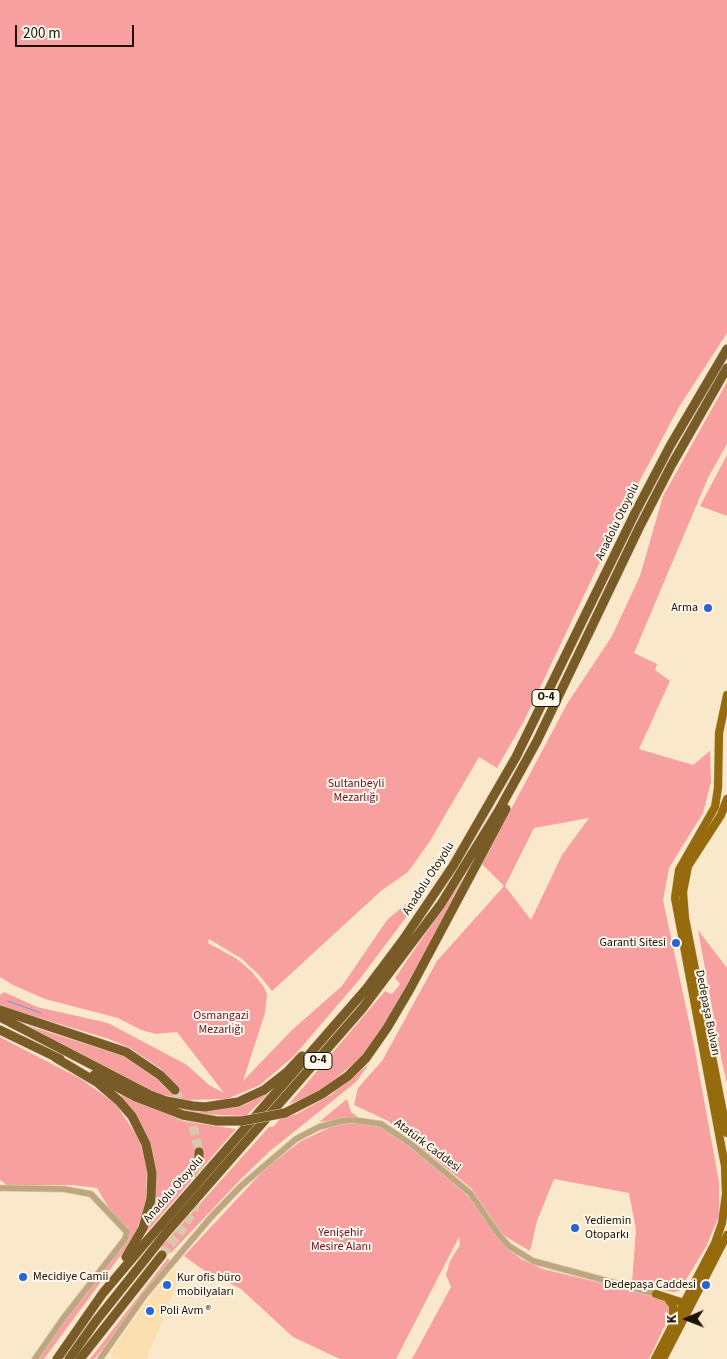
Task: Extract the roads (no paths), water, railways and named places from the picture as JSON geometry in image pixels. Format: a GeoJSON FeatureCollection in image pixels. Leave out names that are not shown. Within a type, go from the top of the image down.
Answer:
{"type":"FeatureCollection","features":[{"type":"Feature","properties":{"kind":"highway","name":"Anadolu Otoyolu"},"geometry":{"type":"LineString","coordinates":[[57,1359],[103,1294],[192,1188],[335,1026],[403,940],[484,815],[544,703],[651,482],[727,349]]}},
{"type":"Feature","properties":{"kind":"highway","name":"Anadolu Otoyolu"},"geometry":{"type":"LineString","coordinates":[[69,1359],[96,1321],[166,1233],[332,1046],[393,970],[460,876],[500,810],[536,741],[643,519],[727,368]]}},
{"type":"Feature","properties":{"kind":"highway"},"geometry":{"type":"LineString","coordinates":[[0,1030],[162,1108],[205,1120],[242,1121],[285,1113],[322,1094],[348,1076],[366,1058],[387,1028],[520,783],[536,741]]}},
{"type":"Feature","properties":{"kind":"highway"},"geometry":{"type":"LineString","coordinates":[[0,1010],[126,1052],[148,1066],[175,1090]]}},
{"type":"Feature","properties":{"kind":"highway"},"geometry":{"type":"LineString","coordinates":[[0,1017],[150,1095],[180,1104],[205,1107],[238,1102],[264,1090],[287,1072],[309,1047],[335,1026]]}},
{"type":"Feature","properties":{"kind":"highway"},"geometry":{"type":"LineString","coordinates":[[56,1058],[98,1083],[119,1101],[132,1116],[150,1158],[151,1199],[143,1228],[133,1248],[111,1276],[103,1294]]}},
{"type":"Feature","properties":{"kind":"highway"},"geometry":{"type":"LineString","coordinates":[[80,1359],[162,1255]]}},
{"type":"Feature","properties":{"kind":"main road","name":"Dedepaşa Bulvarı"},"geometry":{"type":"LineString","coordinates":[[655,1359],[718,1236],[724,1214],[727,1185],[725,1166],[675,908],[675,890],[683,860],[715,806],[718,788],[718,738],[727,695]]}},
{"type":"Feature","properties":{"kind":"main road"},"geometry":{"type":"LineString","coordinates":[[722,716],[724,723],[727,724]]}},
{"type":"Feature","properties":{"kind":"main road"},"geometry":{"type":"LineString","coordinates":[[718,738],[723,734],[727,734]]}},
{"type":"Feature","properties":{"kind":"main road","name":"Dedepaşa Bulvarı"},"geometry":{"type":"LineString","coordinates":[[727,799],[721,815],[688,866],[682,892],[685,918],[727,1133]]}},
{"type":"Feature","properties":{"kind":"main road"},"geometry":{"type":"LineString","coordinates":[[663,1359],[727,1235]]}},
{"type":"Feature","properties":{"kind":"main road"},"geometry":{"type":"LineString","coordinates":[[669,1298],[690,1290]]}},
{"type":"Feature","properties":{"kind":"main road"},"geometry":{"type":"LineString","coordinates":[[656,1294],[691,1308]]}},
{"type":"Feature","properties":{"kind":"main road"},"geometry":{"type":"LineString","coordinates":[[669,1298],[673,1306],[673,1323]]}},
{"type":"Feature","properties":{"kind":"street","name":"Atatürk Caddesi"},"geometry":{"type":"LineString","coordinates":[[100,1359],[145,1295],[167,1268],[241,1186],[296,1138],[320,1127],[353,1120],[381,1124],[439,1166],[470,1193],[499,1235],[520,1254],[550,1267],[656,1294]]}},
{"type":"Feature","properties":{"kind":"street"},"geometry":{"type":"LineString","coordinates":[[0,1188],[64,1189],[91,1194],[127,1232],[125,1239],[62,1320],[35,1359]]}},
{"type":"Feature","properties":{"kind":"waterway"},"geometry":{"type":"LineString","coordinates":[[8,1001],[41,1013]]}},
{"type":"Feature","properties":{"kind":"tunnel"},"geometry":{"type":"LineString","coordinates":[[175,1090],[193,1125],[199,1152]]}},
{"type":"Feature","properties":{"kind":"tunnel"},"geometry":{"type":"LineString","coordinates":[[162,1255],[181,1231],[193,1211],[199,1192],[199,1159]]}},
{"type":"Feature","properties":{"kind":"place","name":"Arma"},"geometry":{"type":"Point","coordinates":[708,608]}},
{"type":"Feature","properties":{"kind":"place","name":"Garanti Sitesi"},"geometry":{"type":"Point","coordinates":[676,943]}},
{"type":"Feature","properties":{"kind":"place","name":"Yediemin Otoparkı"},"geometry":{"type":"Point","coordinates":[575,1228]}},
{"type":"Feature","properties":{"kind":"place","name":"Mecidiye Camii"},"geometry":{"type":"Point","coordinates":[23,1277]}},
{"type":"Feature","properties":{"kind":"place","name":"Kur ofis büro mobilyaları"},"geometry":{"type":"Point","coordinates":[167,1285]}},
{"type":"Feature","properties":{"kind":"place","name":"Dedepaşa Caddesi"},"geometry":{"type":"Point","coordinates":[706,1285]}},
{"type":"Feature","properties":{"kind":"place","name":"Poli Avm ®"},"geometry":{"type":"Point","coordinates":[150,1311]}},
{"type":"Feature","properties":{"kind":"park label","name":"Sultanbeyli Mezarlığı"},"geometry":{"type":"Point","coordinates":[356,791]}},
{"type":"Feature","properties":{"kind":"park label","name":"Osmangazi Mezarlığı"},"geometry":{"type":"Point","coordinates":[221,1023]}},
{"type":"Feature","properties":{"kind":"park label","name":"Yenişehir Mesire Alanı"},"geometry":{"type":"Point","coordinates":[341,1240]}}]}
